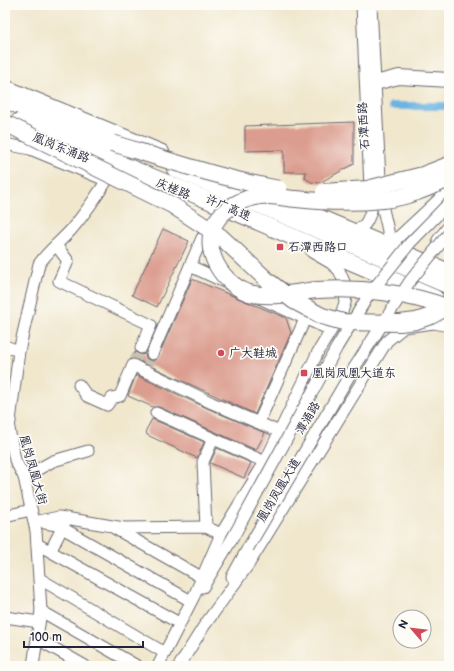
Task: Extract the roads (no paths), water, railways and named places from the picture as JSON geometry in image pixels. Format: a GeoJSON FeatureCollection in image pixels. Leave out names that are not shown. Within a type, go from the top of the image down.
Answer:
{"type":"FeatureCollection","features":[{"type":"Feature","properties":{"kind":"highway","name":"许广高速"},"geometry":{"type":"LineString","coordinates":[[5,100],[112,143],[449,286]]}},
{"type":"Feature","properties":{"kind":"highway","name":"许广高速"},"geometry":{"type":"LineString","coordinates":[[5,117],[191,193],[449,307]]}},
{"type":"Feature","properties":{"kind":"highway"},"geometry":{"type":"LineString","coordinates":[[5,123],[172,205],[221,238],[268,281],[294,301],[322,316],[343,322],[400,323],[416,321],[431,316],[449,307]]}},
{"type":"Feature","properties":{"kind":"highway"},"geometry":{"type":"LineString","coordinates":[[112,143],[186,166],[260,186],[288,190],[319,192],[367,189],[423,175],[449,165]]}},
{"type":"Feature","properties":{"kind":"highway"},"geometry":{"type":"LineString","coordinates":[[449,179],[404,196],[384,200],[323,201],[260,196],[243,200],[231,206],[221,215],[213,228],[211,244],[216,266],[222,275],[229,282],[250,293],[276,294],[319,290],[357,289],[381,292],[449,307]]}},
{"type":"Feature","properties":{"kind":"main road"},"geometry":{"type":"LineString","coordinates":[[371,83],[400,77],[449,80]]}},
{"type":"Feature","properties":{"kind":"main road"},"geometry":{"type":"LineString","coordinates":[[5,87],[390,245],[449,271]]}},
{"type":"Feature","properties":{"kind":"main road","name":"庆槎路"},"geometry":{"type":"LineString","coordinates":[[5,123],[116,166],[300,244],[411,294],[449,307]]}},
{"type":"Feature","properties":{"kind":"street","name":"石潭西路"},"geometry":{"type":"LineString","coordinates":[[362,5],[371,83],[381,198],[385,218],[389,227],[390,245]]}},
{"type":"Feature","properties":{"kind":"street","name":"石潭西路"},"geometry":{"type":"LineString","coordinates":[[353,231],[363,227],[368,222],[371,211],[370,5]]}},
{"type":"Feature","properties":{"kind":"street"},"geometry":{"type":"LineString","coordinates":[[371,83],[449,86]]}},
{"type":"Feature","properties":{"kind":"street","name":"凰岗东涌路"},"geometry":{"type":"LineString","coordinates":[[5,144],[30,149],[107,181]]}},
{"type":"Feature","properties":{"kind":"street","name":"凰岗凤凰大街"},"geometry":{"type":"LineString","coordinates":[[33,666],[40,611],[40,578],[34,522],[24,477],[9,457],[9,429],[19,351],[39,264],[44,256],[86,212],[116,166]]}},
{"type":"Feature","properties":{"kind":"street"},"geometry":{"type":"LineString","coordinates":[[390,245],[449,190]]}},
{"type":"Feature","properties":{"kind":"street","name":"潭涌路"},"geometry":{"type":"LineString","coordinates":[[171,643],[232,539],[337,347],[368,296],[410,243],[449,203]]}},
{"type":"Feature","properties":{"kind":"street"},"geometry":{"type":"LineString","coordinates":[[434,204],[429,219],[431,224],[438,230],[448,229]]}},
{"type":"Feature","properties":{"kind":"street"},"geometry":{"type":"LineString","coordinates":[[423,259],[448,229]]}},
{"type":"Feature","properties":{"kind":"street","name":"潭涌路"},"geometry":{"type":"LineString","coordinates":[[204,626],[349,376],[410,281],[448,229]]}},
{"type":"Feature","properties":{"kind":"street"},"geometry":{"type":"LineString","coordinates":[[152,354],[202,238]]}},
{"type":"Feature","properties":{"kind":"street"},"geometry":{"type":"LineString","coordinates":[[158,666],[171,643],[221,534],[265,462],[318,352],[345,303],[347,289],[339,270],[331,263],[300,244]]}},
{"type":"Feature","properties":{"kind":"street"},"geometry":{"type":"LineString","coordinates":[[56,245],[68,261],[59,281],[151,325],[141,348]]}},
{"type":"Feature","properties":{"kind":"street"},"geometry":{"type":"LineString","coordinates":[[190,266],[331,330]]}},
{"type":"Feature","properties":{"kind":"street"},"geometry":{"type":"LineString","coordinates":[[411,294],[449,324]]}},
{"type":"Feature","properties":{"kind":"street"},"geometry":{"type":"LineString","coordinates":[[258,422],[305,319]]}},
{"type":"Feature","properties":{"kind":"street","name":"凰岗凤凰大道"},"geometry":{"type":"LineString","coordinates":[[180,666],[204,626],[248,565],[387,341],[404,327],[434,323],[449,324]]}},
{"type":"Feature","properties":{"kind":"street"},"geometry":{"type":"LineString","coordinates":[[5,346],[19,351]]}},
{"type":"Feature","properties":{"kind":"street"},"geometry":{"type":"LineString","coordinates":[[79,385],[87,396],[107,405],[112,398],[120,396],[133,365],[280,432]]}},
{"type":"Feature","properties":{"kind":"street"},"geometry":{"type":"LineString","coordinates":[[156,413],[265,462]]}},
{"type":"Feature","properties":{"kind":"street"},"geometry":{"type":"LineString","coordinates":[[206,527],[203,462],[213,439]]}},
{"type":"Feature","properties":{"kind":"street"},"geometry":{"type":"LineString","coordinates":[[24,477],[53,461],[88,451]]}},
{"type":"Feature","properties":{"kind":"street"},"geometry":{"type":"LineString","coordinates":[[5,516],[31,510]]}},
{"type":"Feature","properties":{"kind":"street"},"geometry":{"type":"LineString","coordinates":[[34,522],[59,517],[65,523],[191,601]]}},
{"type":"Feature","properties":{"kind":"street"},"geometry":{"type":"LineString","coordinates":[[65,523],[108,525],[124,528],[206,527],[221,534]]}},
{"type":"Feature","properties":{"kind":"street"},"geometry":{"type":"LineString","coordinates":[[51,550],[65,523]]}},
{"type":"Feature","properties":{"kind":"street"},"geometry":{"type":"LineString","coordinates":[[108,525],[201,577]]}},
{"type":"Feature","properties":{"kind":"street"},"geometry":{"type":"LineString","coordinates":[[36,544],[51,550],[179,623]]}},
{"type":"Feature","properties":{"kind":"street"},"geometry":{"type":"LineString","coordinates":[[40,578],[165,653]]}},
{"type":"Feature","properties":{"kind":"street"},"geometry":{"type":"LineString","coordinates":[[40,611],[137,666]]}},
{"type":"Feature","properties":{"kind":"street"},"geometry":{"type":"LineString","coordinates":[[5,618],[39,622]]}},
{"type":"Feature","properties":{"kind":"street"},"geometry":{"type":"LineString","coordinates":[[36,638],[85,666]]}},
{"type":"Feature","properties":{"kind":"waterway"},"geometry":{"type":"LineString","coordinates":[[392,106],[449,106]]}},
{"type":"Feature","properties":{"kind":"tunnel"},"geometry":{"type":"LineString","coordinates":[[133,365],[141,348]]}},
{"type":"Feature","properties":{"kind":"tunnel"},"geometry":{"type":"LineString","coordinates":[[146,371],[152,354]]}},
{"type":"Feature","properties":{"kind":"place","name":"石潭西路口"},"geometry":{"type":"Point","coordinates":[280,247]}},
{"type":"Feature","properties":{"kind":"place","name":"广大鞋城"},"geometry":{"type":"Point","coordinates":[221,353]}},
{"type":"Feature","properties":{"kind":"place","name":"凰岗凤凰大道东"},"geometry":{"type":"Point","coordinates":[304,373]}}]}
